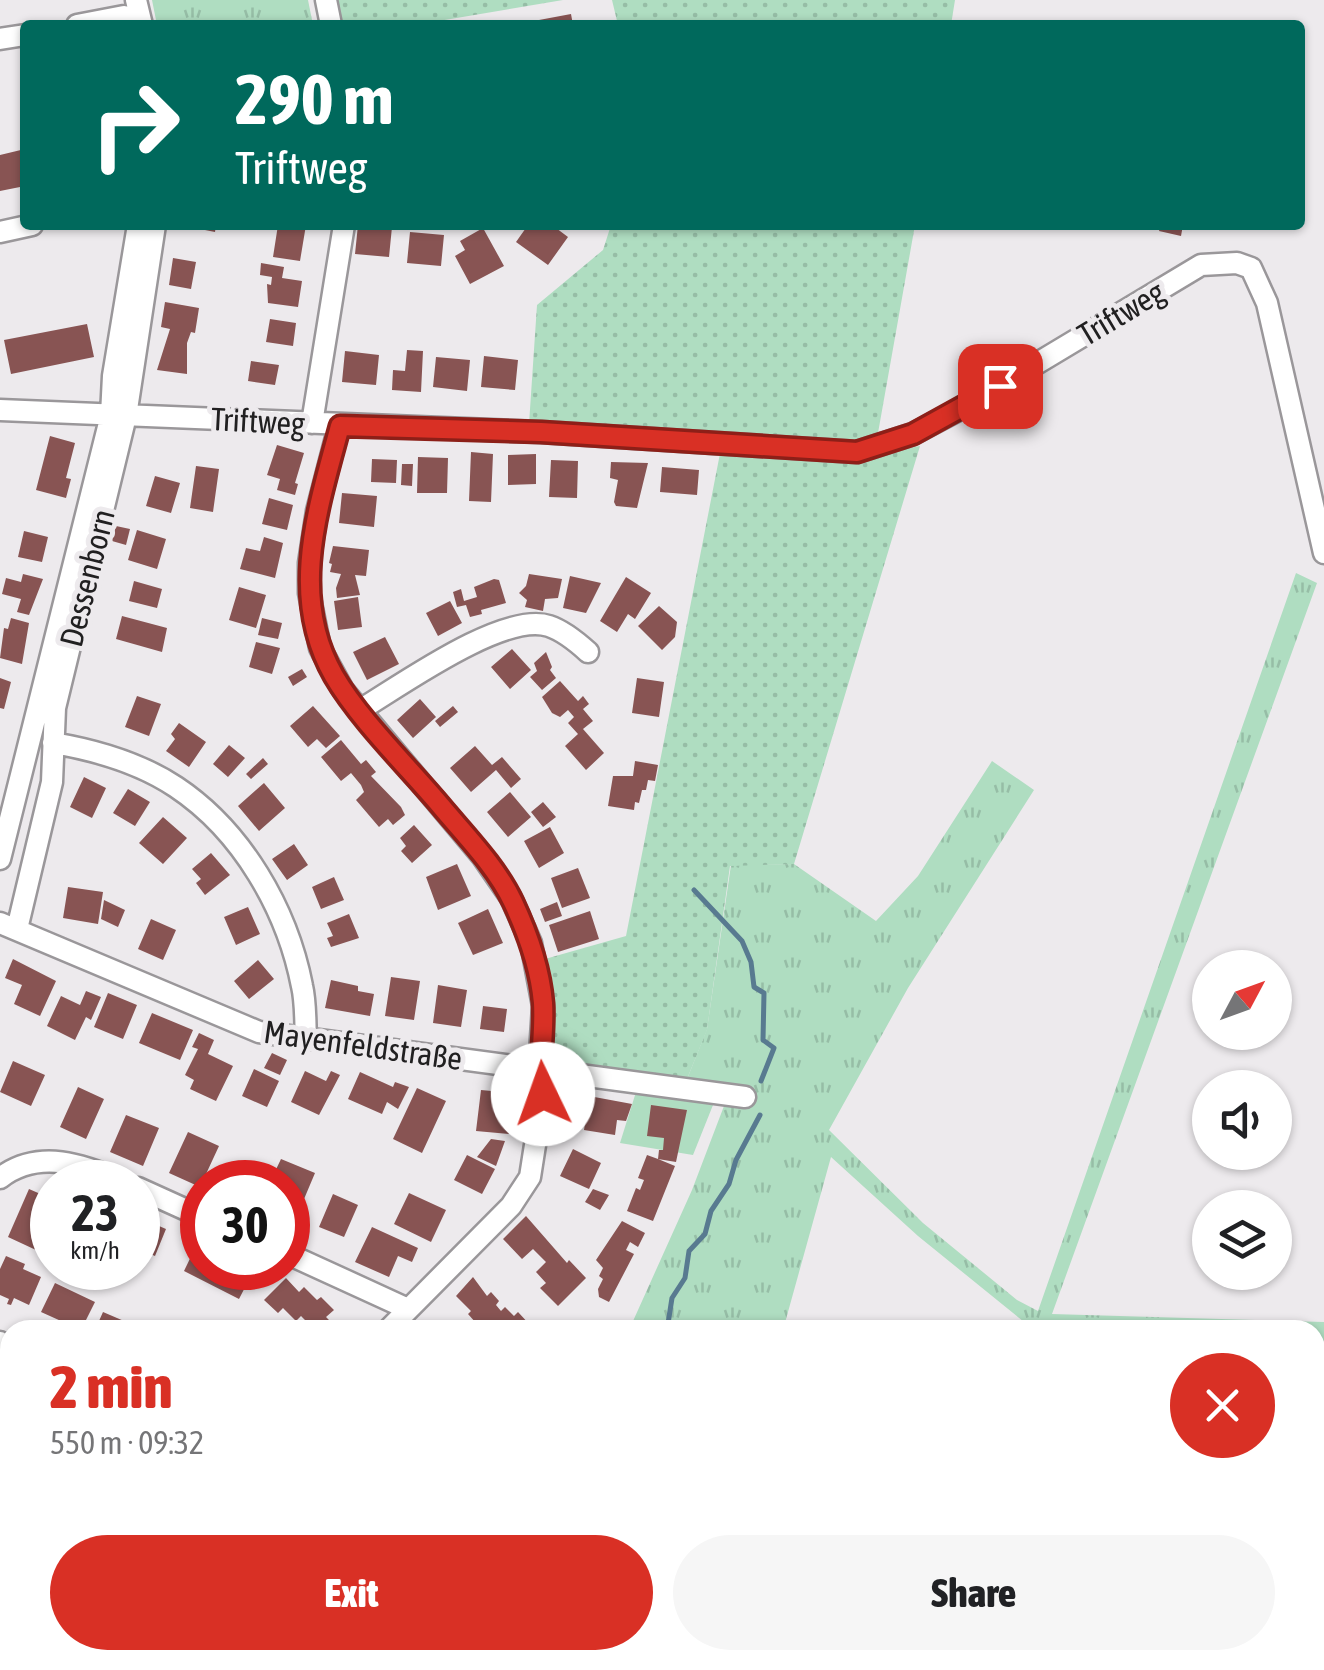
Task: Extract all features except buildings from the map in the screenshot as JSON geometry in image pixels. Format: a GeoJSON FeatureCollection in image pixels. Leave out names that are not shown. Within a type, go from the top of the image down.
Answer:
{"type":"FeatureCollection","features":[{"type":"Feature","properties":{"kind":"street"},"geometry":{"type":"LineString","coordinates":[[100,20],[130,13]]}},
{"type":"Feature","properties":{"kind":"street","name":"Dessenborn"},"geometry":{"type":"LineString","coordinates":[[0,859],[119,415],[113,376],[137,230]]}},
{"type":"Feature","properties":{"kind":"street","name":"Dessenborn"},"geometry":{"type":"LineString","coordinates":[[8,926],[52,782],[55,708],[119,415],[153,230]]}},
{"type":"Feature","properties":{"kind":"street"},"geometry":{"type":"LineString","coordinates":[[312,423],[343,230]]}},
{"type":"Feature","properties":{"kind":"street","name":"Triftweg"},"geometry":{"type":"LineString","coordinates":[[0,410],[561,433],[857,452],[913,434],[966,406],[1201,265],[1237,263],[1251,268],[1267,303],[1324,553]]}},
{"type":"Feature","properties":{"kind":"street"},"geometry":{"type":"LineString","coordinates":[[340,426],[317,511],[309,563],[309,594],[320,648],[334,678],[482,856],[512,898],[538,971],[543,1006],[539,1070],[543,1094],[530,1177],[511,1206],[398,1320]]}},
{"type":"Feature","properties":{"kind":"street"},"geometry":{"type":"LineString","coordinates":[[360,710],[472,643],[513,627],[546,624],[588,652]]}},
{"type":"Feature","properties":{"kind":"street"},"geometry":{"type":"LineString","coordinates":[[52,743],[98,752],[132,765],[176,788],[220,826],[259,873],[286,931],[303,986],[306,1040]]}},
{"type":"Feature","properties":{"kind":"street","name":"Mayenfeldstraße"},"geometry":{"type":"LineString","coordinates":[[8,926],[260,1032],[745,1098]]}},
{"type":"Feature","properties":{"kind":"street"},"geometry":{"type":"LineString","coordinates":[[0,1178],[30,1164]]}},
{"type":"Feature","properties":{"kind":"street"},"geometry":{"type":"LineString","coordinates":[[310,1264],[408,1309]]}},
{"type":"Feature","properties":{"kind":"green space"},"geometry":{"type":"Polygon","coordinates":[[[152,0],[308,0],[312,20],[156,20],[152,0]]]}},
{"type":"Feature","properties":{"kind":"green space"},"geometry":{"type":"Polygon","coordinates":[[[335,0],[563,0],[445,20],[339,20],[335,0]]]}},
{"type":"Feature","properties":{"kind":"green space"},"geometry":{"type":"Polygon","coordinates":[[[612,0],[955,0],[952,20],[617,20],[612,0]]]}},
{"type":"Feature","properties":{"kind":"green space"},"geometry":{"type":"Polygon","coordinates":[[[609,230],[914,230],[878,433],[888,452],[920,446],[794,864],[730,866],[707,1030],[687,1079],[547,1060],[552,1008],[545,959],[626,936],[724,433],[529,424],[537,305],[603,250],[609,230]]]}},
{"type":"Feature","properties":{"kind":"green space"},"geometry":{"type":"Polygon","coordinates":[[[1296,573],[1317,583],[1052,1314],[1256,1320],[1022,1320],[918,1236],[831,1157],[786,1320],[634,1320],[692,1190],[732,1085],[687,1079],[707,1029],[731,865],[794,864],[876,921],[918,876],[992,761],[1034,790],[908,988],[829,1130],[923,1223],[1017,1300],[1038,1311],[1296,573]]]}},
{"type":"Feature","properties":{"kind":"green space"},"geometry":{"type":"Polygon","coordinates":[[[636,1092],[713,1105],[693,1155],[620,1143],[636,1092]]]}},
{"type":"Feature","properties":{"kind":"waterway"},"geometry":{"type":"LineString","coordinates":[[694,890],[742,941],[751,962],[754,987],[764,993],[763,1040],[774,1048],[761,1081]]}},
{"type":"Feature","properties":{"kind":"waterway"},"geometry":{"type":"LineString","coordinates":[[669,1320],[672,1298],[685,1278],[689,1251],[705,1234],[711,1211],[729,1184],[736,1160],[760,1115]]}},
{"type":"Feature","properties":{"kind":"route"},"geometry":{"type":"LineString","coordinates":[[543,1094],[539,1070],[543,1006],[538,971],[512,898],[482,856],[334,678],[320,648],[309,594],[309,563],[317,511],[340,426],[541,432],[857,452],[913,434],[1000,386]]}}]}
